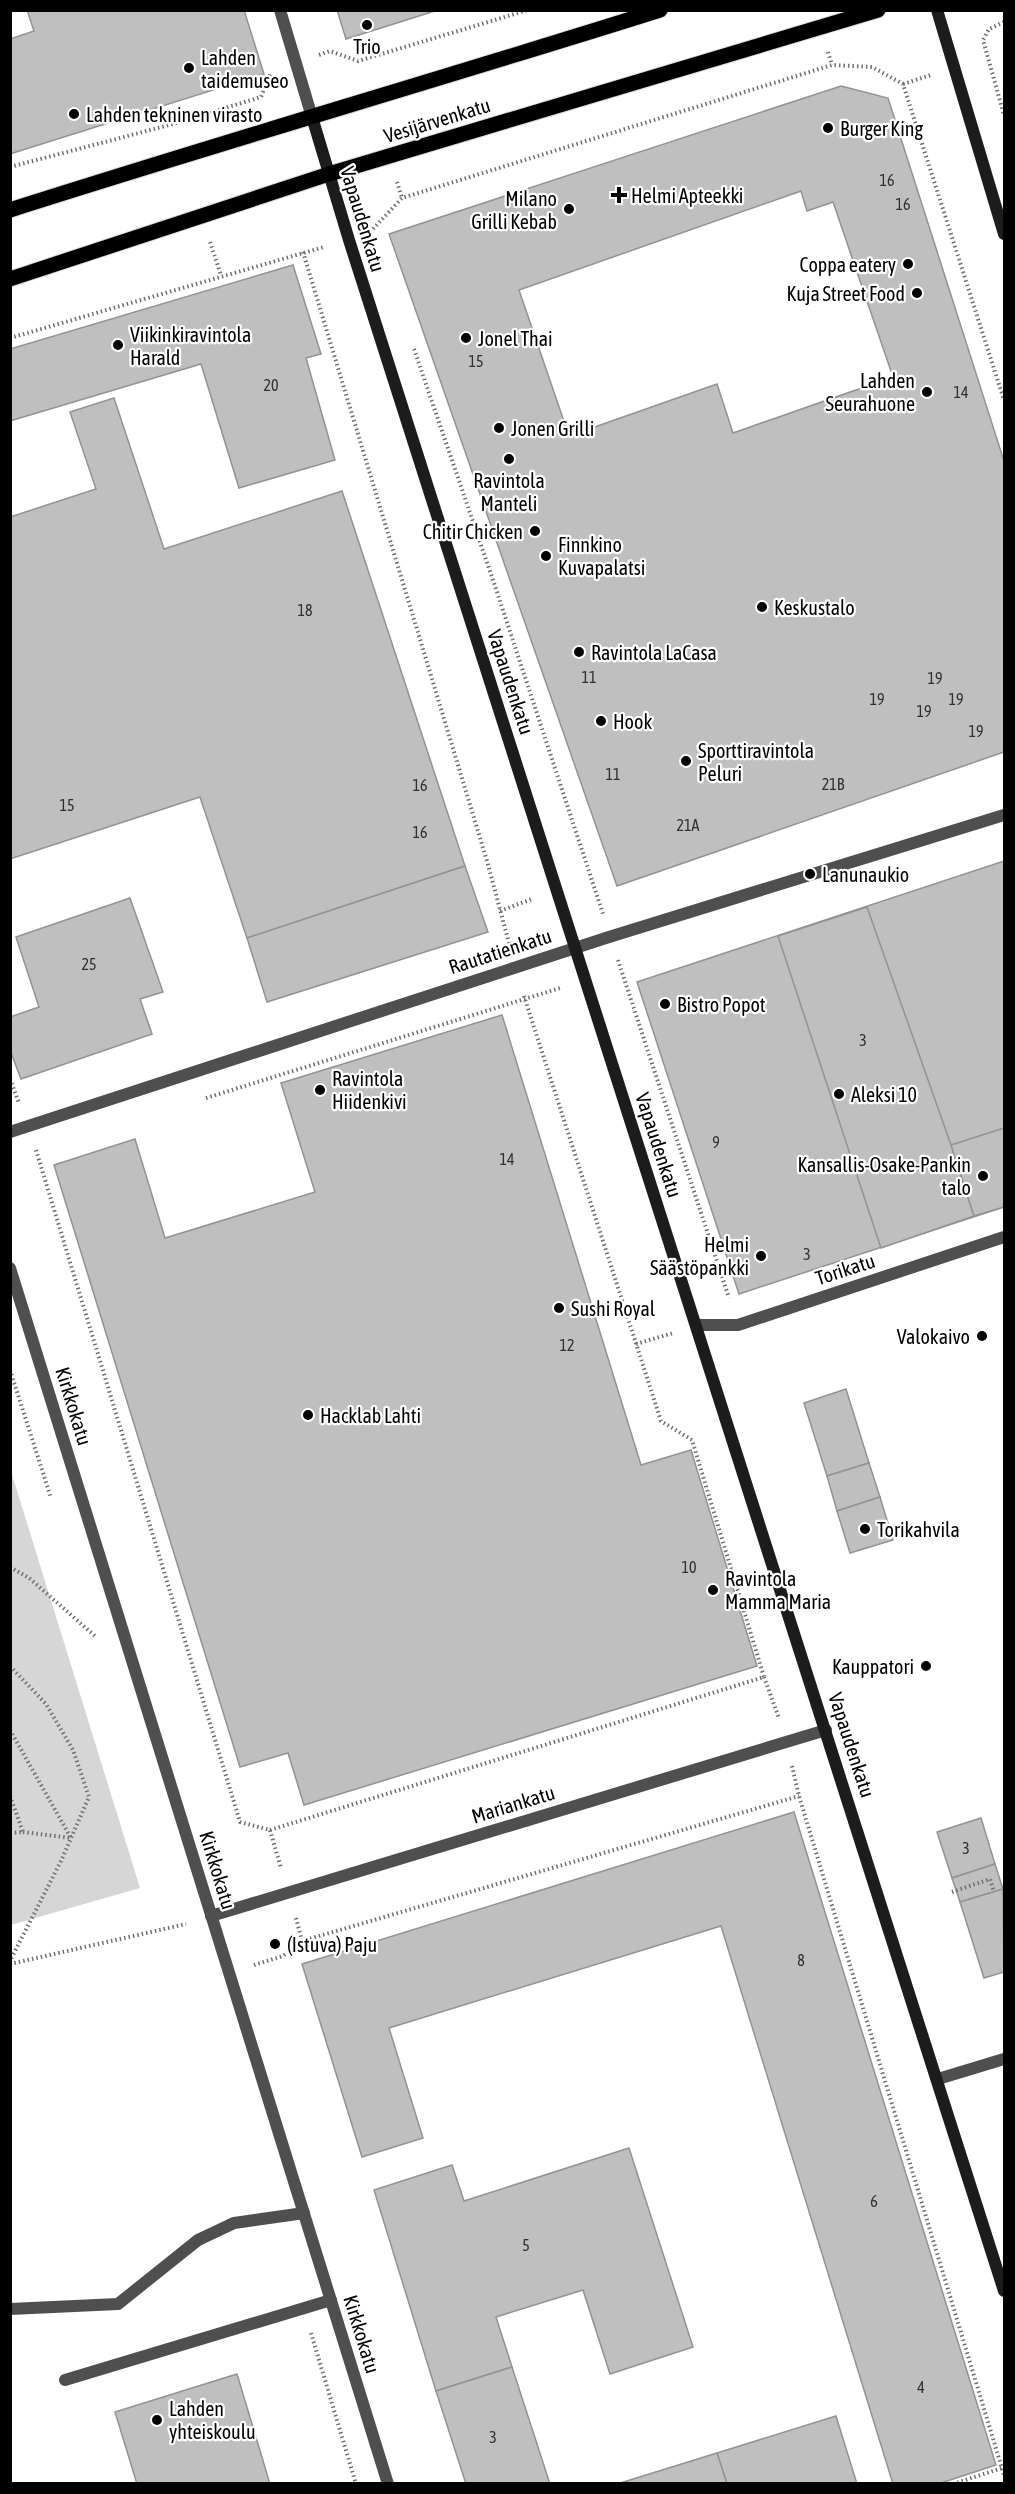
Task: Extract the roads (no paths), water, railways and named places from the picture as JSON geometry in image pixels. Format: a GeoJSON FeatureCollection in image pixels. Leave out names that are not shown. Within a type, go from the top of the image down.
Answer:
{"type":"FeatureCollection","features":[{"type":"Feature","properties":{"kind":"main road","name":"Vesijärvenkatu"},"geometry":{"type":"LineString","coordinates":[[10,210],[228,141],[660,10]]}},
{"type":"Feature","properties":{"kind":"main road","name":"Vesijärvenkatu"},"geometry":{"type":"LineString","coordinates":[[10,279],[329,174],[878,10]]}},
{"type":"Feature","properties":{"kind":"main road"},"geometry":{"type":"LineString","coordinates":[[938,10],[1005,234]]}},
{"type":"Feature","properties":{"kind":"main road","name":"Vapaudenkatu"},"geometry":{"type":"LineString","coordinates":[[312,117],[349,240],[1005,2291]]}},
{"type":"Feature","properties":{"kind":"street","name":"Vapaudenkatu"},"geometry":{"type":"LineString","coordinates":[[280,10],[312,117]]}},
{"type":"Feature","properties":{"kind":"street","name":"Rautatienkatu"},"geometry":{"type":"LineString","coordinates":[[10,1132],[576,947],[1005,815]]}},
{"type":"Feature","properties":{"kind":"street","name":"Torikatu"},"geometry":{"type":"LineString","coordinates":[[696,1325],[738,1325],[1005,1237]]}},
{"type":"Feature","properties":{"kind":"street","name":"Kirkkokatu"},"geometry":{"type":"LineString","coordinates":[[10,1268],[388,2484]]}},
{"type":"Feature","properties":{"kind":"street","name":"Mariankatu"},"geometry":{"type":"LineString","coordinates":[[211,1916],[826,1730]]}},
{"type":"Feature","properties":{"kind":"street"},"geometry":{"type":"LineString","coordinates":[[938,2079],[1005,2059]]}},
{"type":"Feature","properties":{"kind":"street"},"geometry":{"type":"LineString","coordinates":[[10,2309],[118,2304],[198,2240],[234,2223],[304,2213]]}},
{"type":"Feature","properties":{"kind":"street"},"geometry":{"type":"LineString","coordinates":[[65,2380],[331,2300]]}},
{"type":"Feature","properties":{"kind":"place","name":"Trio"},"geometry":{"type":"Point","coordinates":[367,25]}},
{"type":"Feature","properties":{"kind":"place","name":"Lahden taidemuseo"},"geometry":{"type":"Point","coordinates":[189,68]}},
{"type":"Feature","properties":{"kind":"place","name":"Lahden tekninen virasto"},"geometry":{"type":"Point","coordinates":[74,114]}},
{"type":"Feature","properties":{"kind":"place","name":"Burger King"},"geometry":{"type":"Point","coordinates":[828,128]}},
{"type":"Feature","properties":{"kind":"place","name":"Helmi Apteekki"},"geometry":{"type":"Point","coordinates":[619,195]}},
{"type":"Feature","properties":{"kind":"place","name":"Milano Grilli Kebab"},"geometry":{"type":"Point","coordinates":[569,209]}},
{"type":"Feature","properties":{"kind":"place","name":"Coppa eatery"},"geometry":{"type":"Point","coordinates":[908,264]}},
{"type":"Feature","properties":{"kind":"place","name":"Kuja Street Food"},"geometry":{"type":"Point","coordinates":[917,293]}},
{"type":"Feature","properties":{"kind":"place","name":"Jonel Thai"},"geometry":{"type":"Point","coordinates":[466,338]}},
{"type":"Feature","properties":{"kind":"place","name":"Viikinkiravintola Harald"},"geometry":{"type":"Point","coordinates":[118,345]}},
{"type":"Feature","properties":{"kind":"place","name":"Lahden Seurahuone"},"geometry":{"type":"Point","coordinates":[927,392]}},
{"type":"Feature","properties":{"kind":"place","name":"Jonen Grilli"},"geometry":{"type":"Point","coordinates":[499,428]}},
{"type":"Feature","properties":{"kind":"place","name":"Ravintola Manteli"},"geometry":{"type":"Point","coordinates":[509,459]}},
{"type":"Feature","properties":{"kind":"place","name":"Chitir Chicken"},"geometry":{"type":"Point","coordinates":[535,531]}},
{"type":"Feature","properties":{"kind":"place","name":"Finnkino Kuvapalatsi"},"geometry":{"type":"Point","coordinates":[546,556]}},
{"type":"Feature","properties":{"kind":"place","name":"Keskustalo"},"geometry":{"type":"Point","coordinates":[762,607]}},
{"type":"Feature","properties":{"kind":"place","name":"Ravintola LaCasa"},"geometry":{"type":"Point","coordinates":[579,652]}},
{"type":"Feature","properties":{"kind":"place","name":"Hook"},"geometry":{"type":"Point","coordinates":[601,721]}},
{"type":"Feature","properties":{"kind":"place","name":"Sporttiravintola Peluri"},"geometry":{"type":"Point","coordinates":[686,761]}},
{"type":"Feature","properties":{"kind":"place","name":"Lanunaukio"},"geometry":{"type":"Point","coordinates":[810,874]}},
{"type":"Feature","properties":{"kind":"place","name":"Bistro Popot"},"geometry":{"type":"Point","coordinates":[665,1004]}},
{"type":"Feature","properties":{"kind":"place","name":"Ravintola Hiidenkivi"},"geometry":{"type":"Point","coordinates":[320,1090]}},
{"type":"Feature","properties":{"kind":"place","name":"Aleksi 10"},"geometry":{"type":"Point","coordinates":[839,1094]}},
{"type":"Feature","properties":{"kind":"place","name":"Kansallis-Osake-Pankin talo"},"geometry":{"type":"Point","coordinates":[983,1176]}},
{"type":"Feature","properties":{"kind":"place","name":"Helmi Säästöpankki"},"geometry":{"type":"Point","coordinates":[761,1256]}},
{"type":"Feature","properties":{"kind":"place","name":"Sushi Royal"},"geometry":{"type":"Point","coordinates":[559,1308]}},
{"type":"Feature","properties":{"kind":"place","name":"Valokaivo"},"geometry":{"type":"Point","coordinates":[982,1336]}},
{"type":"Feature","properties":{"kind":"place","name":"Hacklab Lahti"},"geometry":{"type":"Point","coordinates":[308,1415]}},
{"type":"Feature","properties":{"kind":"place","name":"Torikahvila"},"geometry":{"type":"Point","coordinates":[865,1529]}},
{"type":"Feature","properties":{"kind":"place","name":"Ravintola Mamma Maria"},"geometry":{"type":"Point","coordinates":[713,1590]}},
{"type":"Feature","properties":{"kind":"place","name":"Kauppatori"},"geometry":{"type":"Point","coordinates":[926,1666]}},
{"type":"Feature","properties":{"kind":"place","name":"(Istuva) Paju"},"geometry":{"type":"Point","coordinates":[275,1944]}},
{"type":"Feature","properties":{"kind":"place","name":"Lahden yhteiskoulu"},"geometry":{"type":"Point","coordinates":[157,2420]}}]}
